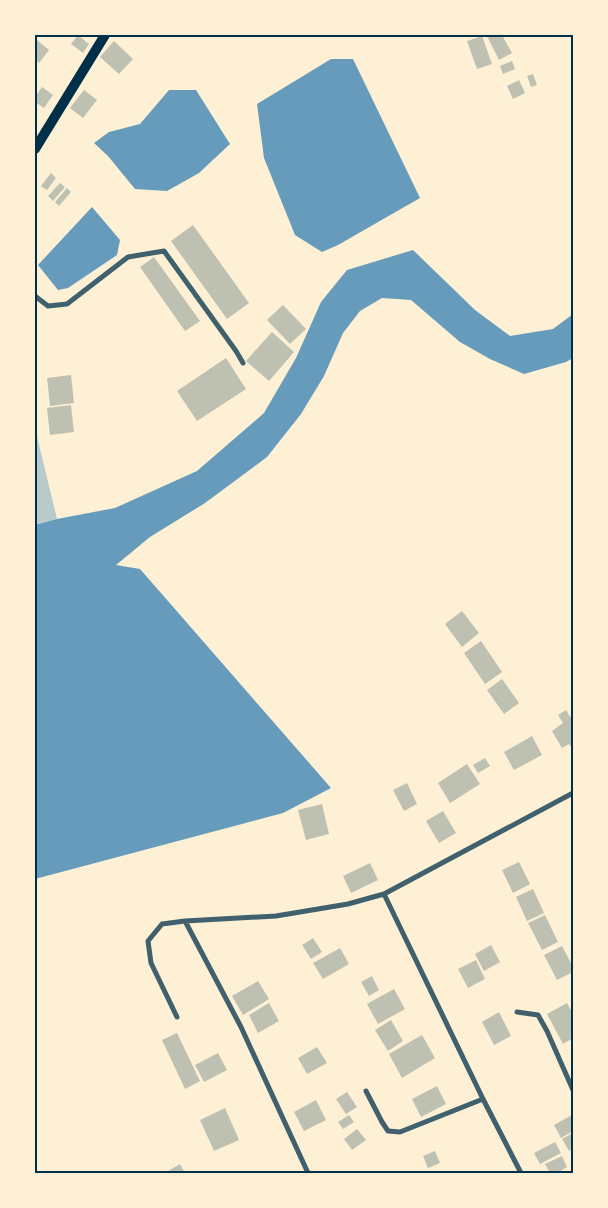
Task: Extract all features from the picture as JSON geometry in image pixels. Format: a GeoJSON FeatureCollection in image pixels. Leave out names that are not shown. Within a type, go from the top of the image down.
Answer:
{"type":"FeatureCollection","features":[{"type":"Feature","properties":{"kind":"highway"},"geometry":{"type":"LineString","coordinates":[[35,149],[106,35]]}},
{"type":"Feature","properties":{"kind":"street"},"geometry":{"type":"LineString","coordinates":[[35,296],[48,306],[67,304],[128,257],[164,251],[243,363]]}},
{"type":"Feature","properties":{"kind":"street"},"geometry":{"type":"LineString","coordinates":[[177,1017],[151,963],[148,941],[162,924],[276,916],[348,904],[384,894],[573,793]]}},
{"type":"Feature","properties":{"kind":"street"},"geometry":{"type":"LineString","coordinates":[[384,894],[521,1173]]}},
{"type":"Feature","properties":{"kind":"street"},"geometry":{"type":"LineString","coordinates":[[185,921],[241,1027],[308,1173]]}},
{"type":"Feature","properties":{"kind":"street"},"geometry":{"type":"LineString","coordinates":[[517,1012],[538,1015],[547,1030],[573,1090]]}},
{"type":"Feature","properties":{"kind":"street"},"geometry":{"type":"LineString","coordinates":[[366,1091],[388,1131],[400,1132],[483,1099]]}},
{"type":"Feature","properties":{"kind":"shaded area"},"geometry":{"type":"Polygon","coordinates":[[[35,428],[57,519],[35,525],[35,428]]]}},
{"type":"Feature","properties":{"kind":"water"},"geometry":{"type":"Polygon","coordinates":[[[331,59],[353,59],[420,198],[338,245],[322,252],[295,235],[264,158],[257,104],[331,59]]]}},
{"type":"Feature","properties":{"kind":"water"},"geometry":{"type":"Polygon","coordinates":[[[169,90],[196,90],[230,144],[199,173],[167,191],[135,189],[108,156],[94,143],[109,132],[140,124],[169,90]]]}},
{"type":"Feature","properties":{"kind":"water"},"geometry":{"type":"Polygon","coordinates":[[[92,207],[120,240],[117,255],[68,288],[58,290],[38,265],[92,207]]]}},
{"type":"Feature","properties":{"kind":"water"},"geometry":{"type":"Polygon","coordinates":[[[413,250],[475,310],[510,336],[553,329],[573,314],[573,358],[566,362],[524,374],[490,359],[460,342],[411,300],[382,298],[360,311],[343,333],[324,376],[301,414],[267,457],[205,503],[150,537],[116,565],[140,569],[331,788],[283,813],[35,879],[35,525],[115,508],[197,471],[264,413],[296,358],[321,302],[347,270],[413,250]]]}},
{"type":"Feature","properties":{"kind":"building"},"geometry":{"type":"Polygon","coordinates":[[[78,35],[89,44],[83,53],[71,44],[78,35]]]}},
{"type":"Feature","properties":{"kind":"building"},"geometry":{"type":"Polygon","coordinates":[[[502,35],[512,53],[499,60],[487,36],[502,35]]]}},
{"type":"Feature","properties":{"kind":"building"},"geometry":{"type":"Polygon","coordinates":[[[482,36],[492,64],[477,69],[467,41],[482,36]]]}},
{"type":"Feature","properties":{"kind":"building"},"geometry":{"type":"Polygon","coordinates":[[[37,40],[49,50],[39,63],[35,60],[35,42],[37,40]]]}},
{"type":"Feature","properties":{"kind":"building"},"geometry":{"type":"Polygon","coordinates":[[[114,41],[133,59],[119,74],[100,57],[114,41]]]}},
{"type":"Feature","properties":{"kind":"building"},"geometry":{"type":"Polygon","coordinates":[[[512,61],[515,69],[503,74],[500,66],[512,61]]]}},
{"type":"Feature","properties":{"kind":"building"},"geometry":{"type":"Polygon","coordinates":[[[533,74],[537,85],[531,87],[527,76],[533,74]]]}},
{"type":"Feature","properties":{"kind":"building"},"geometry":{"type":"Polygon","coordinates":[[[519,80],[525,93],[513,99],[507,86],[519,80]]]}},
{"type":"Feature","properties":{"kind":"building"},"geometry":{"type":"Polygon","coordinates":[[[42,87],[53,95],[44,108],[35,102],[35,97],[42,87]]]}},
{"type":"Feature","properties":{"kind":"building"},"geometry":{"type":"Polygon","coordinates":[[[84,90],[97,100],[83,118],[70,108],[84,90]]]}},
{"type":"Feature","properties":{"kind":"building"},"geometry":{"type":"Polygon","coordinates":[[[51,173],[56,178],[47,190],[41,186],[51,173]]]}},
{"type":"Feature","properties":{"kind":"building"},"geometry":{"type":"Polygon","coordinates":[[[60,183],[65,187],[53,201],[48,196],[60,183]]]}},
{"type":"Feature","properties":{"kind":"building"},"geometry":{"type":"Polygon","coordinates":[[[67,188],[71,192],[59,206],[55,202],[67,188]]]}},
{"type":"Feature","properties":{"kind":"building"},"geometry":{"type":"Polygon","coordinates":[[[193,225],[249,303],[227,319],[171,241],[193,225]]]}},
{"type":"Feature","properties":{"kind":"building"},"geometry":{"type":"Polygon","coordinates":[[[154,257],[200,321],[185,331],[140,267],[154,257]]]}},
{"type":"Feature","properties":{"kind":"building"},"geometry":{"type":"Polygon","coordinates":[[[283,305],[306,329],[290,344],[267,320],[283,305]]]}},
{"type":"Feature","properties":{"kind":"building"},"geometry":{"type":"Polygon","coordinates":[[[272,332],[294,352],[269,381],[246,361],[272,332]]]}},
{"type":"Feature","properties":{"kind":"building"},"geometry":{"type":"Polygon","coordinates":[[[226,358],[246,389],[197,421],[177,391],[226,358]]]}},
{"type":"Feature","properties":{"kind":"building"},"geometry":{"type":"Polygon","coordinates":[[[71,375],[74,403],[50,406],[47,378],[71,375]]]}},
{"type":"Feature","properties":{"kind":"building"},"geometry":{"type":"Polygon","coordinates":[[[71,405],[74,432],[50,435],[47,408],[71,405]]]}},
{"type":"Feature","properties":{"kind":"building"},"geometry":{"type":"Polygon","coordinates":[[[462,611],[479,633],[462,647],[445,624],[462,611]]]}},
{"type":"Feature","properties":{"kind":"building"},"geometry":{"type":"Polygon","coordinates":[[[481,641],[502,672],[485,684],[464,653],[481,641]]]}},
{"type":"Feature","properties":{"kind":"building"},"geometry":{"type":"Polygon","coordinates":[[[502,679],[519,703],[504,714],[487,690],[502,679]]]}},
{"type":"Feature","properties":{"kind":"building"},"geometry":{"type":"Polygon","coordinates":[[[566,710],[570,717],[573,715],[573,750],[569,744],[562,748],[552,731],[563,723],[558,715],[566,710]]]}},
{"type":"Feature","properties":{"kind":"building"},"geometry":{"type":"Polygon","coordinates":[[[532,736],[542,755],[514,770],[504,752],[532,736]]]}},
{"type":"Feature","properties":{"kind":"building"},"geometry":{"type":"Polygon","coordinates":[[[485,758],[490,766],[478,773],[473,765],[485,758]]]}},
{"type":"Feature","properties":{"kind":"building"},"geometry":{"type":"Polygon","coordinates":[[[467,764],[480,784],[450,803],[438,783],[467,764]]]}},
{"type":"Feature","properties":{"kind":"building"},"geometry":{"type":"Polygon","coordinates":[[[407,783],[417,804],[404,811],[393,790],[407,783]]]}},
{"type":"Feature","properties":{"kind":"building"},"geometry":{"type":"Polygon","coordinates":[[[322,804],[329,834],[306,840],[298,810],[322,804]]]}},
{"type":"Feature","properties":{"kind":"building"},"geometry":{"type":"Polygon","coordinates":[[[443,811],[456,833],[439,843],[426,821],[443,811]]]}},
{"type":"Feature","properties":{"kind":"building"},"geometry":{"type":"Polygon","coordinates":[[[519,862],[530,884],[513,893],[502,870],[519,862]]]}},
{"type":"Feature","properties":{"kind":"building"},"geometry":{"type":"Polygon","coordinates":[[[370,863],[378,880],[351,893],[343,876],[370,863]]]}},
{"type":"Feature","properties":{"kind":"building"},"geometry":{"type":"Polygon","coordinates":[[[533,889],[544,913],[527,921],[516,897],[533,889]]]}},
{"type":"Feature","properties":{"kind":"building"},"geometry":{"type":"Polygon","coordinates":[[[545,915],[558,942],[542,950],[528,923],[545,915]]]}},
{"type":"Feature","properties":{"kind":"building"},"geometry":{"type":"Polygon","coordinates":[[[313,938],[322,952],[311,959],[302,945],[313,938]]]}},
{"type":"Feature","properties":{"kind":"building"},"geometry":{"type":"Polygon","coordinates":[[[491,945],[500,962],[484,971],[475,954],[491,945]]]}},
{"type":"Feature","properties":{"kind":"building"},"geometry":{"type":"Polygon","coordinates":[[[562,946],[573,967],[573,972],[557,980],[544,955],[562,946]]]}},
{"type":"Feature","properties":{"kind":"building"},"geometry":{"type":"Polygon","coordinates":[[[340,948],[349,964],[323,979],[313,963],[340,948]]]}},
{"type":"Feature","properties":{"kind":"building"},"geometry":{"type":"Polygon","coordinates":[[[476,960],[485,979],[468,988],[458,969],[476,960]]]}},
{"type":"Feature","properties":{"kind":"building"},"geometry":{"type":"Polygon","coordinates":[[[372,976],[379,990],[369,996],[361,982],[372,976]]]}},
{"type":"Feature","properties":{"kind":"building"},"geometry":{"type":"Polygon","coordinates":[[[258,981],[269,999],[243,1015],[232,996],[258,981]]]}},
{"type":"Feature","properties":{"kind":"building"},"geometry":{"type":"Polygon","coordinates":[[[394,989],[405,1009],[378,1024],[367,1004],[394,989]]]}},
{"type":"Feature","properties":{"kind":"building"},"geometry":{"type":"Polygon","coordinates":[[[269,1003],[279,1021],[258,1033],[249,1015],[269,1003]]]}},
{"type":"Feature","properties":{"kind":"building"},"geometry":{"type":"Polygon","coordinates":[[[567,1003],[573,1014],[573,1038],[563,1044],[547,1014],[567,1003]]]}},
{"type":"Feature","properties":{"kind":"building"},"geometry":{"type":"Polygon","coordinates":[[[499,1012],[511,1036],[494,1045],[482,1022],[499,1012]]]}},
{"type":"Feature","properties":{"kind":"building"},"geometry":{"type":"Polygon","coordinates":[[[391,1020],[403,1041],[388,1051],[375,1030],[391,1020]]]}},
{"type":"Feature","properties":{"kind":"building"},"geometry":{"type":"Polygon","coordinates":[[[177,1033],[200,1081],[185,1089],[162,1040],[177,1033]]]}},
{"type":"Feature","properties":{"kind":"building"},"geometry":{"type":"Polygon","coordinates":[[[422,1035],[435,1058],[402,1078],[389,1054],[422,1035]]]}},
{"type":"Feature","properties":{"kind":"building"},"geometry":{"type":"Polygon","coordinates":[[[317,1047],[327,1063],[307,1074],[298,1058],[317,1047]]]}},
{"type":"Feature","properties":{"kind":"building"},"geometry":{"type":"Polygon","coordinates":[[[218,1053],[227,1070],[204,1082],[195,1065],[218,1053]]]}},
{"type":"Feature","properties":{"kind":"building"},"geometry":{"type":"Polygon","coordinates":[[[437,1086],[446,1104],[421,1117],[412,1099],[437,1086]]]}},
{"type":"Feature","properties":{"kind":"building"},"geometry":{"type":"Polygon","coordinates":[[[347,1092],[357,1107],[346,1114],[336,1099],[347,1092]]]}},
{"type":"Feature","properties":{"kind":"building"},"geometry":{"type":"Polygon","coordinates":[[[316,1100],[326,1120],[304,1131],[294,1112],[316,1100]]]}},
{"type":"Feature","properties":{"kind":"building"},"geometry":{"type":"Polygon","coordinates":[[[225,1108],[239,1140],[214,1151],[200,1120],[225,1108]]]}},
{"type":"Feature","properties":{"kind":"building"},"geometry":{"type":"Polygon","coordinates":[[[349,1115],[354,1122],[343,1129],[338,1122],[349,1115]]]}},
{"type":"Feature","properties":{"kind":"building"},"geometry":{"type":"Polygon","coordinates":[[[572,1115],[573,1131],[561,1138],[554,1125],[572,1115]]]}},
{"type":"Feature","properties":{"kind":"building"},"geometry":{"type":"Polygon","coordinates":[[[357,1129],[366,1140],[352,1150],[344,1139],[357,1129]]]}},
{"type":"Feature","properties":{"kind":"building"},"geometry":{"type":"Polygon","coordinates":[[[573,1133],[573,1149],[569,1151],[562,1139],[573,1133]]]}},
{"type":"Feature","properties":{"kind":"building"},"geometry":{"type":"Polygon","coordinates":[[[555,1142],[561,1153],[540,1164],[534,1153],[555,1142]]]}},
{"type":"Feature","properties":{"kind":"building"},"geometry":{"type":"Polygon","coordinates":[[[435,1151],[440,1163],[428,1168],[423,1156],[435,1151]]]}},
{"type":"Feature","properties":{"kind":"building"},"geometry":{"type":"Polygon","coordinates":[[[562,1156],[567,1167],[557,1173],[550,1173],[545,1164],[562,1156]]]}},
{"type":"Feature","properties":{"kind":"building"},"geometry":{"type":"Polygon","coordinates":[[[180,1164],[185,1173],[165,1173],[180,1164]]]}}]}
